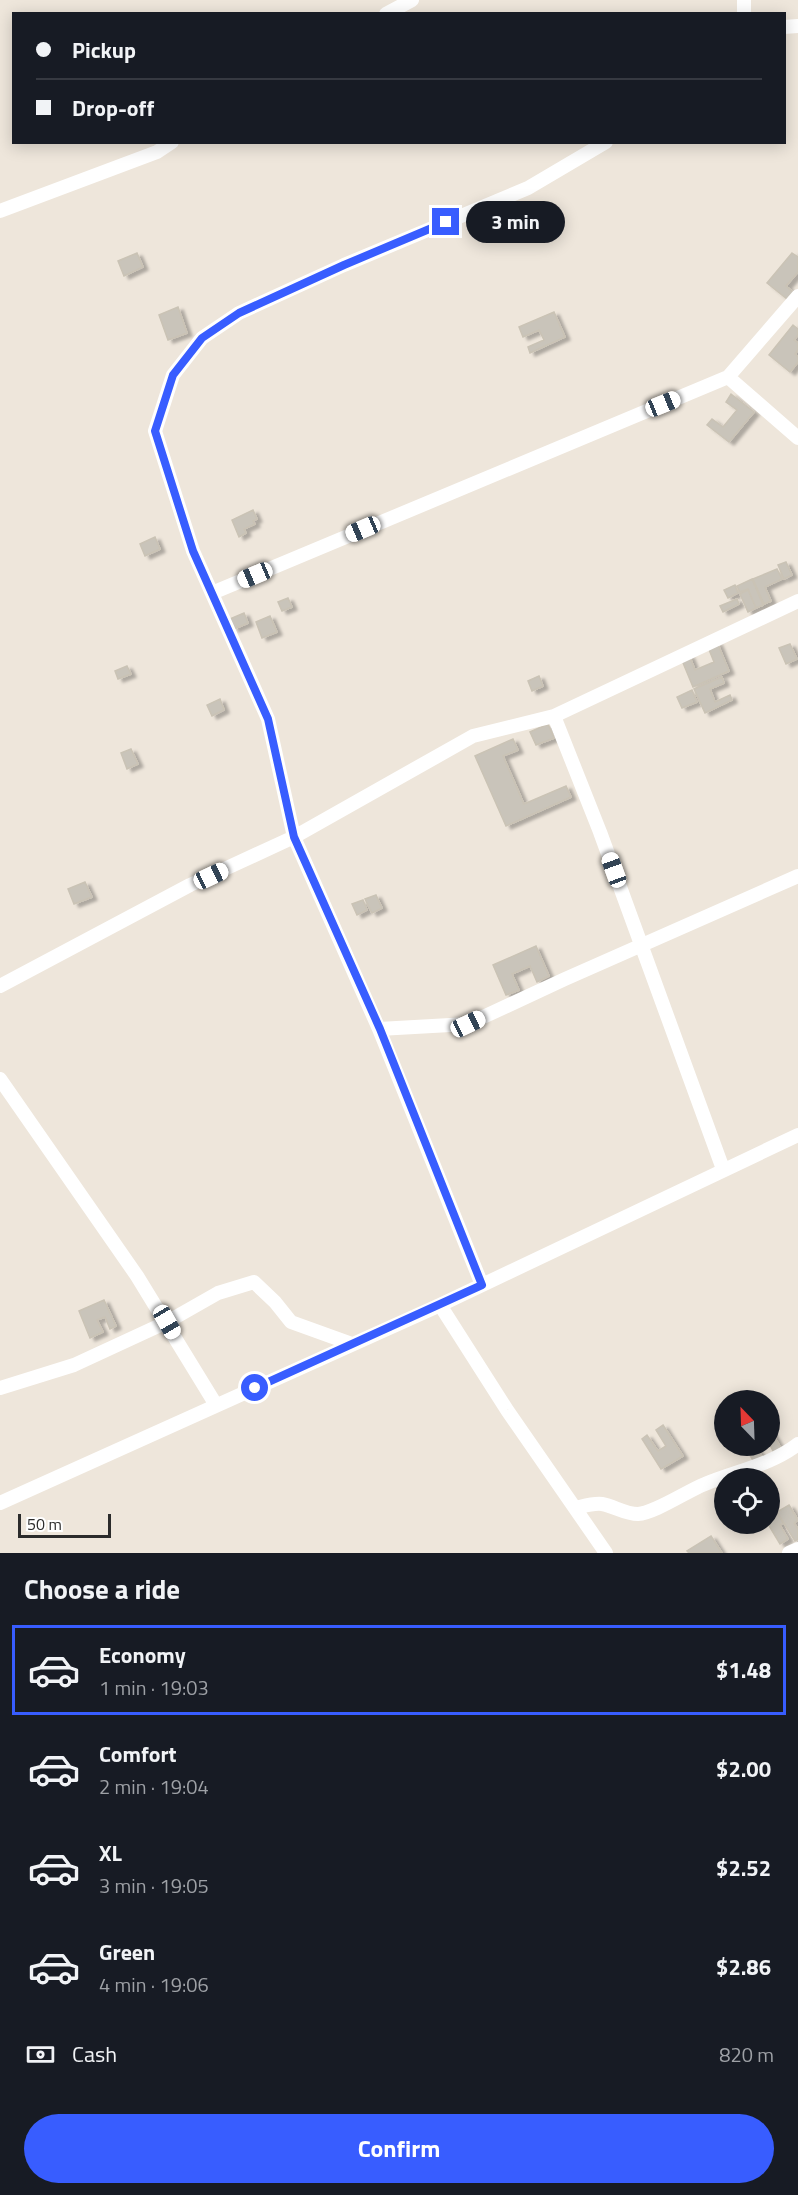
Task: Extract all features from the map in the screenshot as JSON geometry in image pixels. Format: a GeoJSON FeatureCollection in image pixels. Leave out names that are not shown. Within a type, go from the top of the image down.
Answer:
{"type":"FeatureCollection","features":[{"type":"Feature","properties":{"kind":"street"},"geometry":{"type":"LineString","coordinates":[[390,12],[412,0]]}},
{"type":"Feature","properties":{"kind":"street"},"geometry":{"type":"LineString","coordinates":[[0,211],[157,152],[169,144]]}},
{"type":"Feature","properties":{"kind":"street"},"geometry":{"type":"LineString","coordinates":[[482,1285],[380,1029],[294,837],[268,719],[193,551],[155,431],[173,375],[202,338],[239,313],[344,265],[528,188],[603,144]]}},
{"type":"Feature","properties":{"kind":"street"},"geometry":{"type":"LineString","coordinates":[[212,593],[728,377],[795,305]]}},
{"type":"Feature","properties":{"kind":"street"},"geometry":{"type":"LineString","coordinates":[[728,377],[798,438]]}},
{"type":"Feature","properties":{"kind":"street"},"geometry":{"type":"LineString","coordinates":[[0,986],[190,885],[294,837],[473,736],[554,716],[798,601]]}},
{"type":"Feature","properties":{"kind":"street"},"geometry":{"type":"LineString","coordinates":[[554,716],[723,1169]]}},
{"type":"Feature","properties":{"kind":"street"},"geometry":{"type":"LineString","coordinates":[[380,1029],[468,1024],[565,978],[798,876]]}},
{"type":"Feature","properties":{"kind":"street"},"geometry":{"type":"LineString","coordinates":[[0,1079],[137,1276],[216,1405]]}},
{"type":"Feature","properties":{"kind":"street"},"geometry":{"type":"LineString","coordinates":[[0,1503],[440,1305],[798,1135]]}},
{"type":"Feature","properties":{"kind":"street"},"geometry":{"type":"LineString","coordinates":[[0,1388],[74,1365],[167,1322],[218,1293],[254,1282],[291,1322],[352,1344]]}},
{"type":"Feature","properties":{"kind":"street"},"geometry":{"type":"LineString","coordinates":[[440,1305],[507,1410],[606,1553]]}},
{"type":"Feature","properties":{"kind":"street"},"geometry":{"type":"LineString","coordinates":[[575,1508],[590,1504],[603,1504],[626,1512],[638,1514],[648,1512],[704,1484],[782,1457],[798,1444]]}},
{"type":"Feature","properties":{"kind":"street"},"geometry":{"type":"LineString","coordinates":[[789,1553],[798,1549]]}},
{"type":"Feature","properties":{"kind":"building"},"geometry":{"type":"Polygon","coordinates":[[[137,253],[143,267],[124,276],[118,261],[137,253]]]}},
{"type":"Feature","properties":{"kind":"building"},"geometry":{"type":"Polygon","coordinates":[[[792,253],[798,257],[798,272],[786,286],[793,292],[787,299],[767,283],[792,253]]]}},
{"type":"Feature","properties":{"kind":"building"},"geometry":{"type":"Polygon","coordinates":[[[178,307],[187,333],[168,340],[159,315],[178,307]]]}},
{"type":"Feature","properties":{"kind":"building"},"geometry":{"type":"Polygon","coordinates":[[[554,312],[565,337],[530,353],[528,347],[544,340],[539,330],[523,337],[519,327],[554,312]]]}},
{"type":"Feature","properties":{"kind":"building"},"geometry":{"type":"Polygon","coordinates":[[[793,325],[798,329],[798,335],[794,340],[798,343],[798,350],[795,354],[798,362],[790,372],[769,355],[793,325]]]}},
{"type":"Feature","properties":{"kind":"building"},"geometry":{"type":"Polygon","coordinates":[[[731,394],[754,412],[729,442],[707,425],[712,419],[723,427],[737,410],[726,402],[731,394]]]}},
{"type":"Feature","properties":{"kind":"building"},"geometry":{"type":"Polygon","coordinates":[[[253,510],[257,519],[253,521],[255,524],[244,529],[246,533],[239,537],[232,520],[253,510]]]}},
{"type":"Feature","properties":{"kind":"building"},"geometry":{"type":"Polygon","coordinates":[[[155,537],[160,549],[145,556],[140,544],[155,537]]]}},
{"type":"Feature","properties":{"kind":"building"},"geometry":{"type":"Polygon","coordinates":[[[786,562],[792,575],[784,579],[778,565],[786,562]]]}},
{"type":"Feature","properties":{"kind":"building"},"geometry":{"type":"Polygon","coordinates":[[[777,569],[782,579],[765,587],[771,601],[764,604],[753,579],[777,569]]]}},
{"type":"Feature","properties":{"kind":"building"},"geometry":{"type":"Polygon","coordinates":[[[752,579],[763,605],[756,608],[748,589],[740,592],[737,586],[752,579]]]}},
{"type":"Feature","properties":{"kind":"building"},"geometry":{"type":"Polygon","coordinates":[[[735,585],[738,593],[728,598],[724,590],[735,585]]]}},
{"type":"Feature","properties":{"kind":"building"},"geometry":{"type":"Polygon","coordinates":[[[748,590],[756,608],[748,612],[740,594],[748,590]]]}},
{"type":"Feature","properties":{"kind":"building"},"geometry":{"type":"Polygon","coordinates":[[[288,598],[292,607],[282,611],[278,602],[288,598]]]}},
{"type":"Feature","properties":{"kind":"building"},"geometry":{"type":"Polygon","coordinates":[[[737,599],[739,604],[723,612],[720,606],[737,599]]]}},
{"type":"Feature","properties":{"kind":"building"},"geometry":{"type":"Polygon","coordinates":[[[244,613],[248,623],[234,629],[230,619],[244,613]]]}},
{"type":"Feature","properties":{"kind":"building"},"geometry":{"type":"Polygon","coordinates":[[[270,616],[277,632],[262,638],[256,622],[270,616]]]}},
{"type":"Feature","properties":{"kind":"building"},"geometry":{"type":"Polygon","coordinates":[[[717,642],[729,671],[693,687],[681,658],[689,655],[695,670],[714,662],[708,647],[717,642]]]}},
{"type":"Feature","properties":{"kind":"building"},"geometry":{"type":"Polygon","coordinates":[[[790,644],[797,659],[786,664],[779,648],[790,644]]]}},
{"type":"Feature","properties":{"kind":"building"},"geometry":{"type":"Polygon","coordinates":[[[127,666],[131,674],[118,679],[115,671],[127,666]]]}},
{"type":"Feature","properties":{"kind":"building"},"geometry":{"type":"Polygon","coordinates":[[[539,676],[543,686],[532,691],[528,681],[539,676]]]}},
{"type":"Feature","properties":{"kind":"building"},"geometry":{"type":"Polygon","coordinates":[[[722,677],[724,683],[710,689],[715,702],[730,695],[732,700],[705,713],[694,689],[722,677]]]}},
{"type":"Feature","properties":{"kind":"building"},"geometry":{"type":"Polygon","coordinates":[[[692,690],[697,702],[682,708],[677,697],[692,690]]]}},
{"type":"Feature","properties":{"kind":"building"},"geometry":{"type":"Polygon","coordinates":[[[220,699],[224,710],[212,716],[207,705],[220,699]]]}},
{"type":"Feature","properties":{"kind":"building"},"geometry":{"type":"Polygon","coordinates":[[[548,724],[554,738],[536,745],[530,732],[548,724]]]}},
{"type":"Feature","properties":{"kind":"building"},"geometry":{"type":"Polygon","coordinates":[[[513,739],[518,750],[503,756],[524,804],[566,786],[571,797],[506,826],[475,756],[513,739]]]}},
{"type":"Feature","properties":{"kind":"building"},"geometry":{"type":"Polygon","coordinates":[[[131,749],[138,764],[127,769],[121,753],[131,749]]]}},
{"type":"Feature","properties":{"kind":"building"},"geometry":{"type":"Polygon","coordinates":[[[85,882],[92,897],[74,904],[68,889],[85,882]]]}},
{"type":"Feature","properties":{"kind":"building"},"geometry":{"type":"Polygon","coordinates":[[[376,895],[382,908],[372,913],[365,899],[376,895]]]}},
{"type":"Feature","properties":{"kind":"building"},"geometry":{"type":"Polygon","coordinates":[[[363,900],[367,910],[357,915],[352,904],[363,900]]]}},
{"type":"Feature","properties":{"kind":"building"},"geometry":{"type":"Polygon","coordinates":[[[536,946],[549,976],[537,982],[530,966],[512,974],[519,990],[506,995],[493,965],[536,946]]]}},
{"type":"Feature","properties":{"kind":"building"},"geometry":{"type":"Polygon","coordinates":[[[104,1300],[116,1326],[110,1329],[105,1317],[97,1320],[103,1332],[90,1338],[79,1311],[104,1300]]]}},
{"type":"Feature","properties":{"kind":"building"},"geometry":{"type":"Polygon","coordinates":[[[663,1425],[683,1456],[661,1469],[642,1439],[647,1435],[658,1451],[666,1446],[656,1430],[663,1425]]]}},
{"type":"Feature","properties":{"kind":"building"},"geometry":{"type":"Polygon","coordinates":[[[750,1456],[762,1456],[764,1459],[756,1465],[750,1456]]]}},
{"type":"Feature","properties":{"kind":"building"},"geometry":{"type":"Polygon","coordinates":[[[789,1505],[798,1520],[794,1523],[798,1529],[798,1539],[795,1541],[780,1517],[780,1510],[789,1505]]]}},
{"type":"Feature","properties":{"kind":"building"},"geometry":{"type":"Polygon","coordinates":[[[780,1525],[788,1539],[780,1544],[774,1534],[780,1534],[780,1525]]]}},
{"type":"Feature","properties":{"kind":"building"},"geometry":{"type":"Polygon","coordinates":[[[711,1536],[722,1553],[689,1553],[687,1551],[711,1536]]]}},
{"type":"Feature","properties":{"kind":"route"},"geometry":{"type":"LineString","coordinates":[[255,1388],[482,1285],[380,1029],[294,837],[268,719],[193,551],[155,431],[173,375],[202,338],[239,313],[446,222]]}}]}
